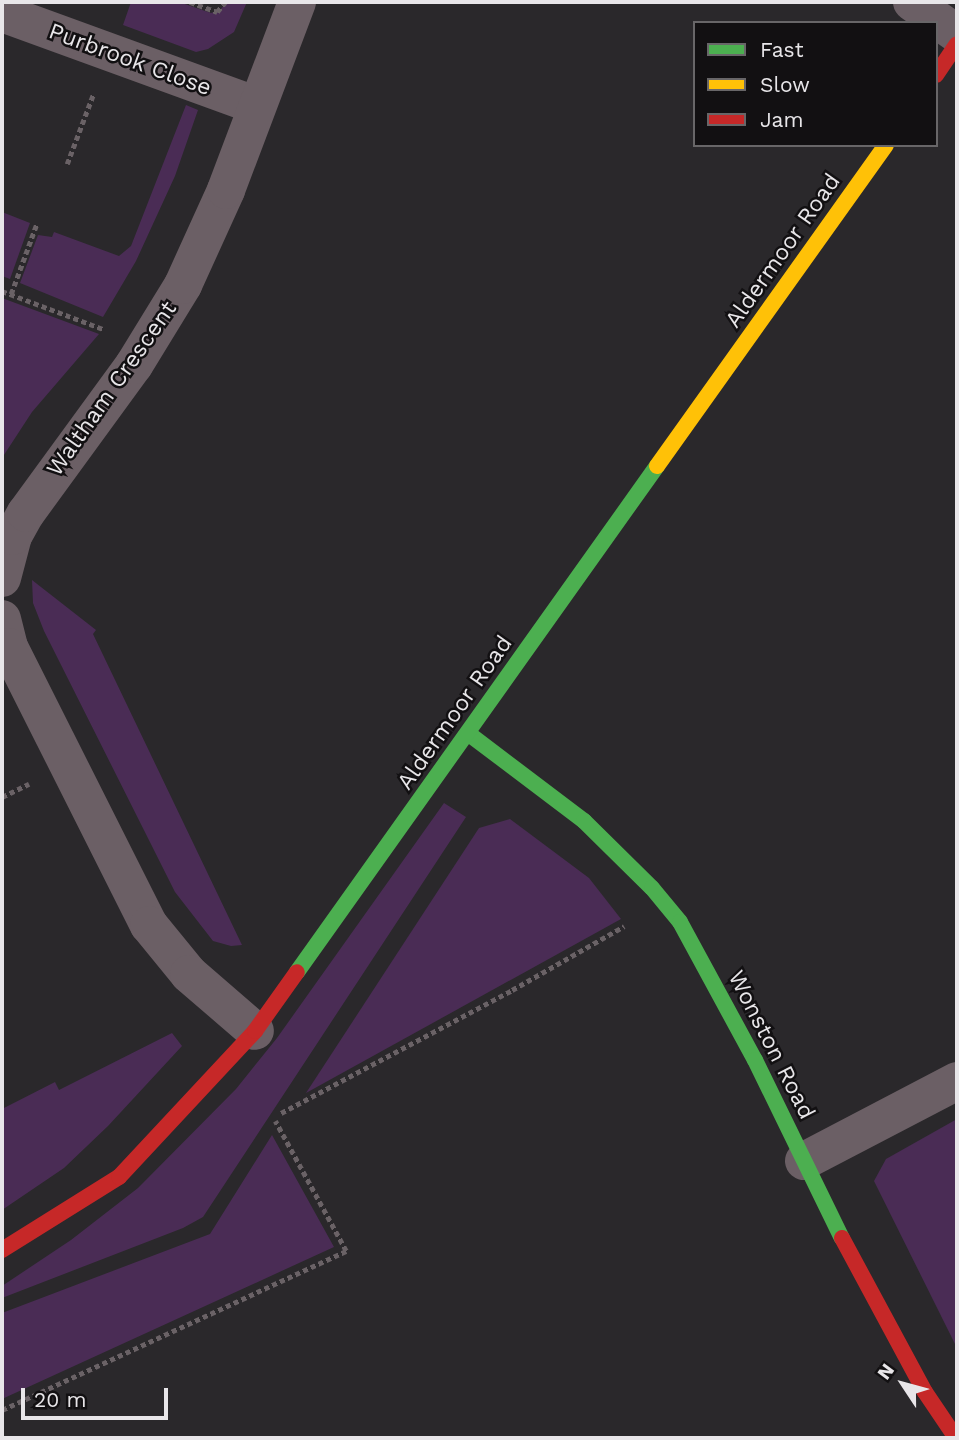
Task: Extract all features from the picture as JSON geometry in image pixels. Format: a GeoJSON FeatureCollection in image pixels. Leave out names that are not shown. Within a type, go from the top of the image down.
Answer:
{"type":"FeatureCollection","features":[{"type":"Feature","properties":{"kind":"street","name":"Waltham Crescent"},"geometry":{"type":"LineString","coordinates":[[2,578],[13,536],[26,513],[147,345],[204,244],[297,2]]}},
{"type":"Feature","properties":{"kind":"street"},"geometry":{"type":"LineString","coordinates":[[912,2],[957,34]]}},
{"type":"Feature","properties":{"kind":"street","name":"Purbrook Close"},"geometry":{"type":"LineString","coordinates":[[2,13],[257,106]]}},
{"type":"Feature","properties":{"kind":"street"},"geometry":{"type":"LineString","coordinates":[[938,72],[957,44]]}},
{"type":"Feature","properties":{"kind":"street","name":"Aldermoor Road"},"geometry":{"type":"LineString","coordinates":[[2,1250],[118,1177],[190,1104],[255,1031],[885,147]]}},
{"type":"Feature","properties":{"kind":"street"},"geometry":{"type":"LineString","coordinates":[[2,619],[9,648],[149,925],[167,951],[189,974],[255,1031]]}},
{"type":"Feature","properties":{"kind":"street","name":"Wonston Road"},"geometry":{"type":"LineString","coordinates":[[468,734],[543,787],[584,821],[680,922],[706,967],[946,1435]]}},
{"type":"Feature","properties":{"kind":"street"},"geometry":{"type":"LineString","coordinates":[[804,1161],[957,1081]]}},
{"type":"Feature","properties":{"kind":"path"},"geometry":{"type":"LineString","coordinates":[[190,2],[217,12],[225,2]]}},
{"type":"Feature","properties":{"kind":"path"},"geometry":{"type":"LineString","coordinates":[[67,164],[109,52]]}},
{"type":"Feature","properties":{"kind":"path"},"geometry":{"type":"LineString","coordinates":[[11,295],[37,223]]}},
{"type":"Feature","properties":{"kind":"path"},"geometry":{"type":"LineString","coordinates":[[2,291],[147,345]]}},
{"type":"Feature","properties":{"kind":"path"},"geometry":{"type":"LineString","coordinates":[[281,1113],[512,990],[664,903]]}},
{"type":"Feature","properties":{"kind":"path"},"geometry":{"type":"LineString","coordinates":[[2,1410],[346,1251],[275,1121]]}},
{"type":"Feature","properties":{"kind":"shaded area"},"geometry":{"type":"Polygon","coordinates":[[[131,2],[179,2],[211,13],[220,10],[227,2],[247,2],[234,32],[208,49],[196,52],[123,25],[131,2]]]}},
{"type":"Feature","properties":{"kind":"shaded area"},"geometry":{"type":"Polygon","coordinates":[[[186,105],[198,110],[175,176],[136,261],[103,317],[20,283],[38,235],[52,237],[54,232],[119,256],[131,246],[186,105]]]}},
{"type":"Feature","properties":{"kind":"shaded area"},"geometry":{"type":"Polygon","coordinates":[[[2,212],[30,223],[10,279],[2,276],[2,212]]]}},
{"type":"Feature","properties":{"kind":"shaded area"},"geometry":{"type":"Polygon","coordinates":[[[2,298],[99,334],[32,412],[2,458],[2,298]]]}},
{"type":"Feature","properties":{"kind":"shaded area"},"geometry":{"type":"Polygon","coordinates":[[[32,580],[96,630],[93,634],[242,945],[231,946],[213,941],[175,892],[44,631],[33,603],[32,580]]]}},
{"type":"Feature","properties":{"kind":"shaded area"},"geometry":{"type":"Polygon","coordinates":[[[444,803],[466,817],[203,1217],[183,1228],[2,1298],[2,1286],[71,1240],[138,1188],[236,1089],[277,1038],[444,803]]]}},
{"type":"Feature","properties":{"kind":"shaded area"},"geometry":{"type":"Polygon","coordinates":[[[510,819],[589,878],[621,919],[306,1093],[479,828],[510,819]]]}},
{"type":"Feature","properties":{"kind":"shaded area"},"geometry":{"type":"Polygon","coordinates":[[[172,1033],[182,1046],[108,1126],[64,1168],[2,1210],[2,1109],[55,1082],[59,1090],[172,1033]]]}},
{"type":"Feature","properties":{"kind":"shaded area"},"geometry":{"type":"Polygon","coordinates":[[[957,1119],[957,1348],[874,1181],[886,1159],[957,1119]]]}},
{"type":"Feature","properties":{"kind":"shaded area"},"geometry":{"type":"Polygon","coordinates":[[[272,1135],[334,1247],[2,1399],[2,1313],[210,1234],[272,1135]]]}},
{"type":"Feature","properties":{"kind":"traffic: fast"},"geometry":{"type":"LineString","coordinates":[[297,972],[657,466]]}},
{"type":"Feature","properties":{"kind":"traffic: fast"},"geometry":{"type":"LineString","coordinates":[[469,734],[584,821],[652,888],[680,922],[755,1060],[842,1238]]}},
{"type":"Feature","properties":{"kind":"traffic: slow"},"geometry":{"type":"LineString","coordinates":[[657,466],[885,147]]}},
{"type":"Feature","properties":{"kind":"traffic: jam"},"geometry":{"type":"LineString","coordinates":[[938,72],[957,44]]}},
{"type":"Feature","properties":{"kind":"traffic: jam"},"geometry":{"type":"LineString","coordinates":[[2,1250],[119,1177],[255,1031],[297,972]]}},
{"type":"Feature","properties":{"kind":"traffic: jam"},"geometry":{"type":"LineString","coordinates":[[842,1238],[925,1392],[956,1438]]}}]}
